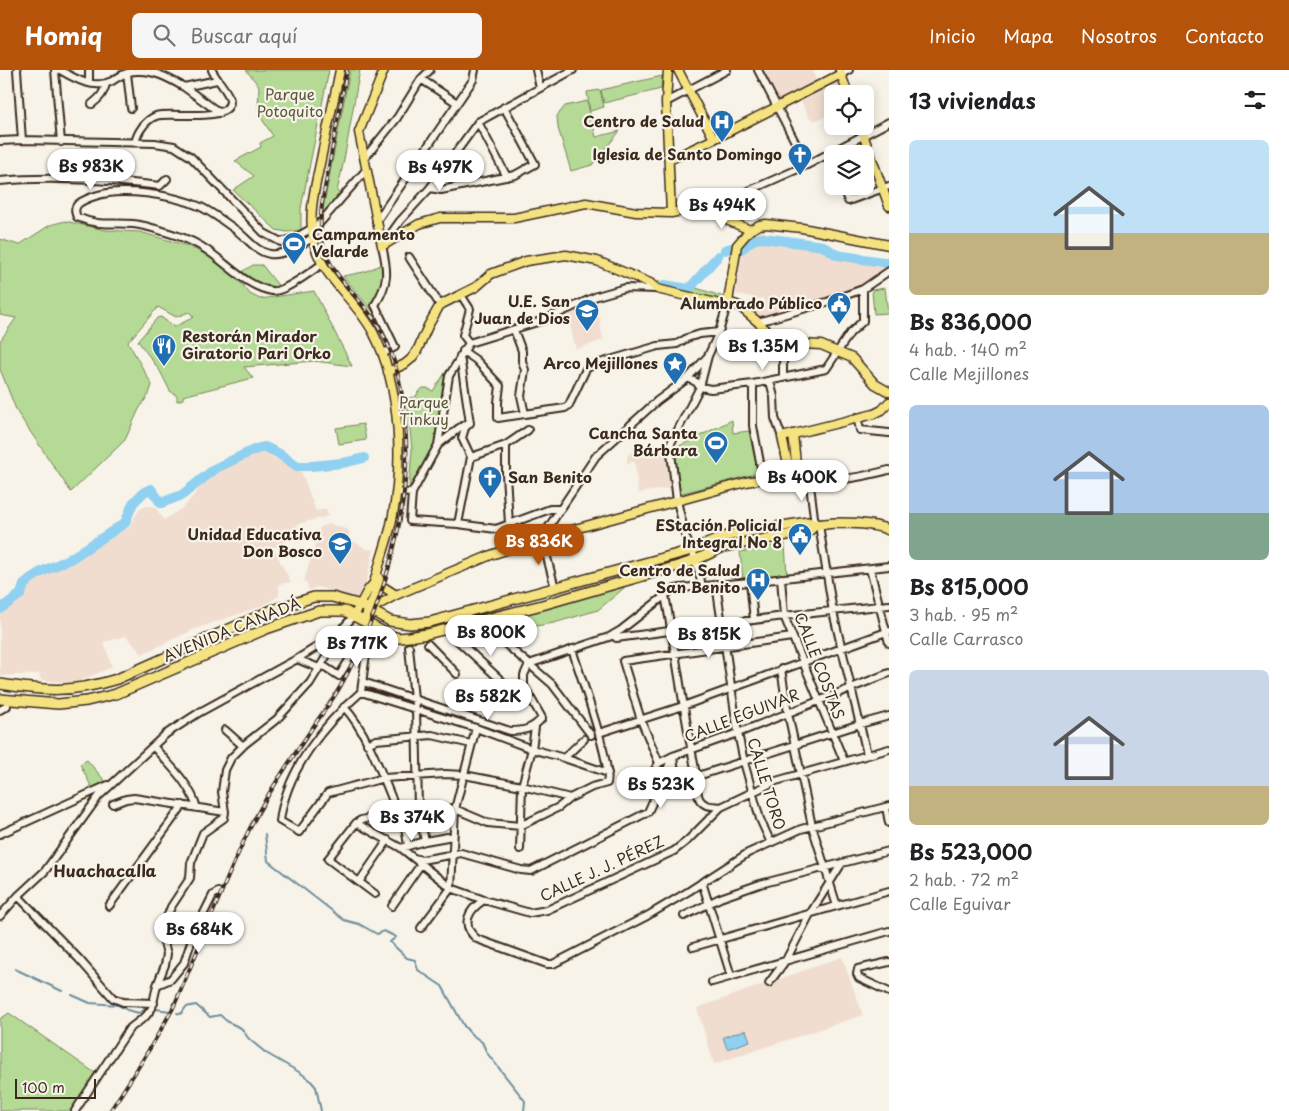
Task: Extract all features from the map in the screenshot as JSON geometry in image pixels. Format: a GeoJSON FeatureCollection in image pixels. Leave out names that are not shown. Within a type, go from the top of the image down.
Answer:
{"type":"FeatureCollection","features":[{"type":"Feature","properties":{"kind":"highway","name":"AVENIDA CANADÁ"},"geometry":{"type":"LineString","coordinates":[[0,684],[48,690],[86,688],[117,679],[272,610],[314,597],[332,597],[365,607],[390,621],[410,624],[430,622],[692,550],[713,540],[738,533],[808,522],[817,525],[853,523],[879,526],[889,530]]}},
{"type":"Feature","properties":{"kind":"highway","name":"AVENIDA CANADÁ"},"geometry":{"type":"LineString","coordinates":[[5,702],[58,704],[87,701],[116,694],[266,628],[319,611],[338,610],[399,638],[427,634],[542,605],[696,560],[723,547],[809,531],[817,525]]}},
{"type":"Feature","properties":{"kind":"highway"},"geometry":{"type":"LineString","coordinates":[[386,633],[390,621]]}},
{"type":"Feature","properties":{"kind":"main road"},"geometry":{"type":"LineString","coordinates":[[340,70],[313,199],[313,238],[322,264],[336,286],[358,310],[373,332],[388,372],[397,423],[398,472],[396,492],[390,528],[377,574],[374,583],[368,590],[364,621]]}},
{"type":"Feature","properties":{"kind":"main road"},"geometry":{"type":"LineString","coordinates":[[384,70],[359,132],[382,246],[420,224],[440,218],[514,218],[586,203],[636,212],[671,213],[719,204],[727,220],[750,230]]}},
{"type":"Feature","properties":{"kind":"main road"},"geometry":{"type":"LineString","coordinates":[[672,71],[690,90],[714,139]]}},
{"type":"Feature","properties":{"kind":"main road"},"geometry":{"type":"LineString","coordinates":[[671,213],[666,102],[672,71]]}},
{"type":"Feature","properties":{"kind":"main road"},"geometry":{"type":"LineString","coordinates":[[669,160],[778,107],[840,72],[845,85]]}},
{"type":"Feature","properties":{"kind":"main road"},"geometry":{"type":"LineString","coordinates":[[864,135],[886,188],[889,206]]}},
{"type":"Feature","properties":{"kind":"main road"},"geometry":{"type":"LineString","coordinates":[[728,302],[737,245],[750,230],[759,226],[766,224],[793,227],[889,245]]}},
{"type":"Feature","properties":{"kind":"main road"},"geometry":{"type":"LineString","coordinates":[[388,372],[405,364],[417,352],[428,326],[440,305],[446,300],[476,287],[490,274],[526,260],[566,255],[597,260],[650,283],[657,289],[720,304],[728,302],[739,306],[776,340],[783,343],[820,345],[838,351],[852,358],[875,384],[889,392]]}},
{"type":"Feature","properties":{"kind":"main road"},"geometry":{"type":"LineString","coordinates":[[794,473],[782,437],[874,414],[882,410],[888,403]]}},
{"type":"Feature","properties":{"kind":"main road"},"geometry":{"type":"LineString","coordinates":[[793,434],[794,473]]}},
{"type":"Feature","properties":{"kind":"main road"},"geometry":{"type":"LineString","coordinates":[[354,616],[365,607],[490,555],[545,537],[763,478],[794,473]]}},
{"type":"Feature","properties":{"kind":"main road"},"geometry":{"type":"LineString","coordinates":[[377,574],[382,586],[396,595]]}},
{"type":"Feature","properties":{"kind":"street"},"geometry":{"type":"LineString","coordinates":[[17,70],[22,140]]}},
{"type":"Feature","properties":{"kind":"street"},"geometry":{"type":"LineString","coordinates":[[55,70],[62,142]]}},
{"type":"Feature","properties":{"kind":"street"},"geometry":{"type":"LineString","coordinates":[[60,70],[89,83],[106,84],[127,72],[151,72],[164,76],[184,87],[220,113]]}},
{"type":"Feature","properties":{"kind":"street"},"geometry":{"type":"LineString","coordinates":[[89,70],[89,83]]}},
{"type":"Feature","properties":{"kind":"street"},"geometry":{"type":"LineString","coordinates":[[135,143],[141,128],[155,117],[167,114],[214,115],[220,113],[229,105],[228,94],[212,70]]}},
{"type":"Feature","properties":{"kind":"street"},"geometry":{"type":"LineString","coordinates":[[364,160],[397,118],[421,79],[430,70]]}},
{"type":"Feature","properties":{"kind":"street"},"geometry":{"type":"LineString","coordinates":[[376,222],[473,80],[474,70]]}},
{"type":"Feature","properties":{"kind":"street"},"geometry":{"type":"LineString","coordinates":[[536,70],[540,88]]}},
{"type":"Feature","properties":{"kind":"street"},"geometry":{"type":"LineString","coordinates":[[382,354],[394,347],[375,306],[384,292],[386,278],[382,246],[400,221],[430,188],[478,122],[573,70]]}},
{"type":"Feature","properties":{"kind":"street"},"geometry":{"type":"LineString","coordinates":[[666,102],[727,70]]}},
{"type":"Feature","properties":{"kind":"street"},"geometry":{"type":"LineString","coordinates":[[758,70],[806,165]]}},
{"type":"Feature","properties":{"kind":"street"},"geometry":{"type":"LineString","coordinates":[[840,72],[849,70]]}},
{"type":"Feature","properties":{"kind":"street"},"geometry":{"type":"LineString","coordinates":[[127,72],[131,108]]}},
{"type":"Feature","properties":{"kind":"street"},"geometry":{"type":"LineString","coordinates":[[421,79],[457,103]]}},
{"type":"Feature","properties":{"kind":"street"},"geometry":{"type":"LineString","coordinates":[[184,87],[217,80]]}},
{"type":"Feature","properties":{"kind":"street"},"geometry":{"type":"LineString","coordinates":[[92,104],[105,91],[106,84]]}},
{"type":"Feature","properties":{"kind":"street"},"geometry":{"type":"LineString","coordinates":[[430,188],[441,190],[507,177],[515,175],[535,164],[504,107]]}},
{"type":"Feature","properties":{"kind":"street"},"geometry":{"type":"LineString","coordinates":[[478,122],[507,177]]}},
{"type":"Feature","properties":{"kind":"street"},"geometry":{"type":"LineString","coordinates":[[874,130],[889,122]]}},
{"type":"Feature","properties":{"kind":"street"},"geometry":{"type":"LineString","coordinates":[[846,145],[864,135]]}},
{"type":"Feature","properties":{"kind":"street"},"geometry":{"type":"LineString","coordinates":[[0,141],[155,143],[174,146],[185,153],[264,233],[280,242],[295,238],[312,230],[366,170]]}},
{"type":"Feature","properties":{"kind":"street"},"geometry":{"type":"LineString","coordinates":[[719,204],[824,156]]}},
{"type":"Feature","properties":{"kind":"street"},"geometry":{"type":"LineString","coordinates":[[0,181],[29,178],[128,182],[160,186],[168,198]]}},
{"type":"Feature","properties":{"kind":"street"},"geometry":{"type":"LineString","coordinates":[[160,186],[167,179]]}},
{"type":"Feature","properties":{"kind":"street"},"geometry":{"type":"LineString","coordinates":[[874,192],[886,188]]}},
{"type":"Feature","properties":{"kind":"street"},"geometry":{"type":"LineString","coordinates":[[313,238],[272,255],[254,246],[202,207],[146,193],[97,194],[80,202],[75,207],[77,217],[96,224],[134,224],[195,242],[216,255],[234,271],[252,283],[273,291],[281,290],[322,264]]}},
{"type":"Feature","properties":{"kind":"street"},"geometry":{"type":"LineString","coordinates":[[846,195],[848,200],[864,195]]}},
{"type":"Feature","properties":{"kind":"street"},"geometry":{"type":"LineString","coordinates":[[409,256],[440,305]]}},
{"type":"Feature","properties":{"kind":"street"},"geometry":{"type":"LineString","coordinates":[[758,322],[827,302],[863,289],[889,270]]}},
{"type":"Feature","properties":{"kind":"street"},"geometry":{"type":"LineString","coordinates":[[560,509],[550,509],[496,530],[458,524],[410,521],[412,493],[438,445],[449,376],[470,343],[558,314],[597,296],[625,288],[657,289]]}},
{"type":"Feature","properties":{"kind":"street"},"geometry":{"type":"LineString","coordinates":[[688,378],[696,382],[700,387],[711,388],[753,384],[770,381],[782,376],[826,369],[850,333],[863,321],[863,289]]}},
{"type":"Feature","properties":{"kind":"street"},"geometry":{"type":"LineString","coordinates":[[461,295],[470,309],[463,335],[470,343]]}},
{"type":"Feature","properties":{"kind":"street"},"geometry":{"type":"LineString","coordinates":[[702,586],[696,560],[686,538],[677,501],[670,445],[700,387],[708,356],[719,332],[728,302]]}},
{"type":"Feature","properties":{"kind":"street"},"geometry":{"type":"LineString","coordinates":[[514,330],[522,351],[522,361],[525,370],[521,396],[525,414]]}},
{"type":"Feature","properties":{"kind":"street"},"geometry":{"type":"LineString","coordinates":[[462,353],[476,360],[500,386],[498,418],[565,408],[569,405],[586,369],[594,365],[658,346],[677,344],[687,338],[700,334],[719,332]]}},
{"type":"Feature","properties":{"kind":"street"},"geometry":{"type":"LineString","coordinates":[[462,353],[470,423]]}},
{"type":"Feature","properties":{"kind":"street"},"geometry":{"type":"LineString","coordinates":[[555,588],[545,537],[548,528],[560,509],[596,456],[657,401],[688,378],[708,356]]}},
{"type":"Feature","properties":{"kind":"street"},"geometry":{"type":"LineString","coordinates":[[782,376],[783,356]]}},
{"type":"Feature","properties":{"kind":"street"},"geometry":{"type":"LineString","coordinates":[[770,381],[776,418],[782,437]]}},
{"type":"Feature","properties":{"kind":"street"},"geometry":{"type":"LineString","coordinates":[[753,384],[753,426],[763,478]]}},
{"type":"Feature","properties":{"kind":"street"},"geometry":{"type":"LineString","coordinates":[[857,417],[860,430],[889,433]]}},
{"type":"Feature","properties":{"kind":"street"},"geometry":{"type":"LineString","coordinates":[[438,445],[459,428],[470,423]]}},
{"type":"Feature","properties":{"kind":"street"},"geometry":{"type":"LineString","coordinates":[[458,524],[472,457],[462,438],[465,428],[470,423]]}},
{"type":"Feature","properties":{"kind":"street"},"geometry":{"type":"LineString","coordinates":[[472,457],[506,445],[528,430]]}},
{"type":"Feature","properties":{"kind":"street"},"geometry":{"type":"LineString","coordinates":[[506,445],[509,524]]}},
{"type":"Feature","properties":{"kind":"street"},"geometry":{"type":"LineString","coordinates":[[794,473],[836,480],[889,470]]}},
{"type":"Feature","properties":{"kind":"street"},"geometry":{"type":"LineString","coordinates":[[809,477],[833,612],[867,754]]}},
{"type":"Feature","properties":{"kind":"street"},"geometry":{"type":"LineString","coordinates":[[396,492],[412,493]]}},
{"type":"Feature","properties":{"kind":"street"},"geometry":{"type":"LineString","coordinates":[[615,636],[672,590],[889,566]]}},
{"type":"Feature","properties":{"kind":"street"},"geometry":{"type":"LineString","coordinates":[[870,569],[888,632],[889,643]]}},
{"type":"Feature","properties":{"kind":"street","name":"CALLE COSTAS"},"geometry":{"type":"LineString","coordinates":[[781,578],[784,616],[844,761]]}},
{"type":"Feature","properties":{"kind":"street"},"geometry":{"type":"LineString","coordinates":[[750,582],[754,620]]}},
{"type":"Feature","properties":{"kind":"street","name":"CALLE TORO"},"geometry":{"type":"LineString","coordinates":[[716,584],[744,762],[760,818],[771,842]]}},
{"type":"Feature","properties":{"kind":"street"},"geometry":{"type":"LineString","coordinates":[[665,594],[698,795],[706,805],[721,807]]}},
{"type":"Feature","properties":{"kind":"street"},"geometry":{"type":"LineString","coordinates":[[520,849],[522,786],[532,749],[535,727],[542,718],[524,686],[524,676],[529,664],[615,636],[672,632],[784,616],[889,605]]}},
{"type":"Feature","properties":{"kind":"street"},"geometry":{"type":"LineString","coordinates":[[0,916],[45,871],[99,796],[166,734],[200,712],[297,659],[331,638],[354,616]]}},
{"type":"Feature","properties":{"kind":"street"},"geometry":{"type":"LineString","coordinates":[[374,626],[368,647],[361,692],[344,707],[316,739],[295,774],[282,803],[280,821],[299,832],[328,793],[384,778],[417,775],[464,775],[522,786],[570,798]]}},
{"type":"Feature","properties":{"kind":"street"},"geometry":{"type":"LineString","coordinates":[[599,733],[683,706],[803,661],[888,632]]}},
{"type":"Feature","properties":{"kind":"street"},"geometry":{"type":"LineString","coordinates":[[494,634],[552,684],[591,735]]}},
{"type":"Feature","properties":{"kind":"street"},"geometry":{"type":"LineString","coordinates":[[659,764],[641,720],[623,661],[792,637]]}},
{"type":"Feature","properties":{"kind":"street"},"geometry":{"type":"LineString","coordinates":[[76,1111],[129,1029],[146,1016],[154,999],[167,954],[163,939],[164,925],[171,907],[190,878],[191,863],[203,833],[224,818],[222,792],[224,770],[231,758],[277,719],[310,683],[332,647],[331,638]]}},
{"type":"Feature","properties":{"kind":"street"},"geometry":{"type":"LineString","coordinates":[[456,639],[506,685],[515,689],[524,686]]}},
{"type":"Feature","properties":{"kind":"street"},"geometry":{"type":"LineString","coordinates":[[428,644],[457,674]]}},
{"type":"Feature","properties":{"kind":"street"},"geometry":{"type":"LineString","coordinates":[[409,646],[416,709],[418,808],[425,841]]}},
{"type":"Feature","properties":{"kind":"street"},"geometry":{"type":"LineString","coordinates":[[297,659],[340,676],[357,647],[368,647]]}},
{"type":"Feature","properties":{"kind":"street"},"geometry":{"type":"LineString","coordinates":[[375,894],[328,860],[356,823],[361,820],[418,808],[455,809],[488,823],[520,826],[559,807],[570,798],[592,787],[602,785],[608,776],[599,733],[572,650]]}},
{"type":"Feature","properties":{"kind":"street"},"geometry":{"type":"LineString","coordinates":[[781,669],[800,774],[812,826],[837,906]]}},
{"type":"Feature","properties":{"kind":"street","name":"CALLE EGUIVAR"},"geometry":{"type":"LineString","coordinates":[[413,857],[421,860],[460,854],[520,870],[531,871],[648,812],[673,756],[738,733],[889,673]]}},
{"type":"Feature","properties":{"kind":"street"},"geometry":{"type":"LineString","coordinates":[[363,682],[510,731],[535,727]]}},
{"type":"Feature","properties":{"kind":"street"},"geometry":{"type":"LineString","coordinates":[[361,692],[476,728],[532,749],[564,758],[608,776]]}},
{"type":"Feature","properties":{"kind":"street"},"geometry":{"type":"LineString","coordinates":[[0,710],[5,702]]}},
{"type":"Feature","properties":{"kind":"street"},"geometry":{"type":"LineString","coordinates":[[344,707],[351,715],[367,744],[400,811],[405,846],[453,836]]}},
{"type":"Feature","properties":{"kind":"street"},"geometry":{"type":"LineString","coordinates":[[652,774],[659,764],[673,756],[676,782],[744,762],[832,732],[889,716]]}},
{"type":"Feature","properties":{"kind":"street"},"geometry":{"type":"LineString","coordinates":[[421,928],[451,888],[455,809],[476,728]]}},
{"type":"Feature","properties":{"kind":"street"},"geometry":{"type":"LineString","coordinates":[[225,730],[243,746]]}},
{"type":"Feature","properties":{"kind":"street"},"geometry":{"type":"LineString","coordinates":[[367,744],[376,740],[432,735],[471,744]]}},
{"type":"Feature","properties":{"kind":"street"},"geometry":{"type":"LineString","coordinates":[[564,758],[584,739]]}},
{"type":"Feature","properties":{"kind":"street"},"geometry":{"type":"LineString","coordinates":[[153,746],[187,786],[194,797],[197,808]]}},
{"type":"Feature","properties":{"kind":"street","name":"CALLE J. J. PÉREZ"},"geometry":{"type":"LineString","coordinates":[[356,823],[388,840],[405,846],[413,857],[451,888],[484,900],[530,912],[547,910],[674,851],[688,840],[721,807],[752,792],[776,781],[889,749]]}},
{"type":"Feature","properties":{"kind":"street"},"geometry":{"type":"LineString","coordinates":[[0,834],[113,782]]}},
{"type":"Feature","properties":{"kind":"street"},"geometry":{"type":"LineString","coordinates":[[113,804],[134,798],[225,812]]}},
{"type":"Feature","properties":{"kind":"street"},"geometry":{"type":"LineString","coordinates":[[109,906],[183,806]]}},
{"type":"Feature","properties":{"kind":"street"},"geometry":{"type":"LineString","coordinates":[[484,900],[474,906],[469,912],[467,920],[470,934],[477,939],[547,964],[553,964],[647,916],[748,852],[801,829],[888,806],[889,823]]}},
{"type":"Feature","properties":{"kind":"street"},"geometry":{"type":"LineString","coordinates":[[359,882],[388,840]]}},
{"type":"Feature","properties":{"kind":"street"},"geometry":{"type":"LineString","coordinates":[[684,916],[720,898],[760,884],[889,851]]}},
{"type":"Feature","properties":{"kind":"street"},"geometry":{"type":"LineString","coordinates":[[769,983],[786,960],[810,914],[842,863]]}},
{"type":"Feature","properties":{"kind":"street"},"geometry":{"type":"LineString","coordinates":[[392,906],[421,864]]}},
{"type":"Feature","properties":{"kind":"street"},"geometry":{"type":"LineString","coordinates":[[702,882],[731,976]]}},
{"type":"Feature","properties":{"kind":"street"},"geometry":{"type":"LineString","coordinates":[[693,947],[889,891]]}},
{"type":"Feature","properties":{"kind":"street"},"geometry":{"type":"LineString","coordinates":[[157,985],[171,979],[184,963],[194,933],[213,895],[218,892]]}},
{"type":"Feature","properties":{"kind":"street"},"geometry":{"type":"LineString","coordinates":[[18,896],[113,998],[123,1002],[154,999]]}},
{"type":"Feature","properties":{"kind":"street"},"geometry":{"type":"LineString","coordinates":[[712,982],[889,931]]}},
{"type":"Feature","properties":{"kind":"street"},"geometry":{"type":"LineString","coordinates":[[889,962],[858,970],[857,974],[859,978],[889,992]]}},
{"type":"Feature","properties":{"kind":"shaded area"},"geometry":{"type":"Polygon","coordinates":[[[763,70],[812,70],[818,84],[778,103],[763,70]]]}},
{"type":"Feature","properties":{"kind":"shaded area"},"geometry":{"type":"Polygon","coordinates":[[[841,80],[843,85],[828,85],[841,80]]]}},
{"type":"Feature","properties":{"kind":"shaded area"},"geometry":{"type":"Polygon","coordinates":[[[824,87],[824,117],[814,121],[812,118],[810,119],[800,99],[824,87]]]}},
{"type":"Feature","properties":{"kind":"shaded area"},"geometry":{"type":"Polygon","coordinates":[[[760,229],[765,229],[764,239],[823,247],[835,255],[889,264],[889,266],[863,285],[818,302],[759,319],[749,311],[765,309],[763,298],[753,299],[752,297],[736,294],[739,272],[739,249],[760,229]]]}},
{"type":"Feature","properties":{"kind":"shaded area","name":"U.E. San Juan de Dios"},"geometry":{"type":"Polygon","coordinates":[[[596,300],[603,340],[576,349],[569,322],[563,324],[561,317],[596,300]]]}},
{"type":"Feature","properties":{"kind":"shaded area"},"geometry":{"type":"Polygon","coordinates":[[[666,444],[671,488],[638,493],[635,462],[627,463],[627,456],[638,446],[666,444]]]}},
{"type":"Feature","properties":{"kind":"shaded area"},"geometry":{"type":"Polygon","coordinates":[[[262,451],[301,471],[316,511],[326,509],[328,516],[298,524],[292,538],[273,548],[291,582],[279,584],[279,596],[264,605],[195,629],[142,654],[126,636],[104,642],[112,667],[75,683],[41,680],[39,674],[0,676],[0,615],[26,594],[29,583],[48,572],[65,567],[129,527],[139,510],[146,506],[155,507],[164,520],[184,507],[216,471],[238,459],[262,451]]]}},
{"type":"Feature","properties":{"kind":"shaded area","name":"Unidad Educativa Don Bosco"},"geometry":{"type":"Polygon","coordinates":[[[329,524],[349,530],[349,539],[367,549],[374,550],[364,590],[358,599],[318,587],[309,590],[304,581],[320,527],[329,524]]]}},
{"type":"Feature","properties":{"kind":"shaded area"},"geometry":{"type":"Polygon","coordinates":[[[842,957],[863,1015],[714,1064],[697,1008],[842,957]]]}},
{"type":"Feature","properties":{"kind":"green space","name":"Parque Potoquito"},"geometry":{"type":"Polygon","coordinates":[[[246,70],[329,70],[301,208],[301,230],[287,232],[276,230],[233,190],[254,176],[235,161],[261,147],[260,143],[273,136],[258,113],[259,86],[246,70]]]}},
{"type":"Feature","properties":{"kind":"green space"},"geometry":{"type":"Polygon","coordinates":[[[350,70],[360,70],[337,191],[340,194],[322,214],[350,70]]]}},
{"type":"Feature","properties":{"kind":"green space"},"geometry":{"type":"Polygon","coordinates":[[[662,76],[661,89],[604,103],[601,90],[662,76]]]}},
{"type":"Feature","properties":{"kind":"green space"},"geometry":{"type":"Polygon","coordinates":[[[600,90],[604,107],[590,111],[587,92],[600,90]]]}},
{"type":"Feature","properties":{"kind":"green space"},"geometry":{"type":"Polygon","coordinates":[[[587,101],[596,137],[620,131],[592,165],[571,171],[558,128],[557,116],[565,106],[587,101]]]}},
{"type":"Feature","properties":{"kind":"green space"},"geometry":{"type":"Polygon","coordinates":[[[65,221],[105,230],[140,232],[188,246],[213,258],[243,285],[250,294],[260,299],[314,291],[352,366],[314,361],[244,367],[253,378],[183,396],[183,399],[177,401],[177,396],[170,391],[160,371],[138,341],[157,318],[161,317],[174,327],[194,317],[189,312],[176,317],[158,307],[128,342],[152,385],[149,394],[139,409],[125,440],[71,492],[17,412],[0,369],[0,341],[16,318],[0,315],[0,239],[19,245],[50,225],[65,221]]]}},
{"type":"Feature","properties":{"kind":"green space"},"geometry":{"type":"Polygon","coordinates":[[[383,264],[381,291],[373,306],[379,319],[343,276],[364,272],[383,264]]]}},
{"type":"Feature","properties":{"kind":"green space"},"geometry":{"type":"Polygon","coordinates":[[[253,265],[262,265],[281,289],[273,291],[238,274],[253,265]]]}},
{"type":"Feature","properties":{"kind":"green space"},"geometry":{"type":"Polygon","coordinates":[[[652,281],[687,285],[724,297],[723,300],[718,299],[678,290],[652,281]]]}},
{"type":"Feature","properties":{"kind":"green space"},"geometry":{"type":"Polygon","coordinates":[[[885,288],[888,313],[874,314],[872,290],[885,288]]]}},
{"type":"Feature","properties":{"kind":"green space","name":"Parque Tinkuy"},"geometry":{"type":"Polygon","coordinates":[[[447,370],[435,444],[409,488],[412,450],[407,398],[416,397],[423,388],[433,391],[447,370]]]}},
{"type":"Feature","properties":{"kind":"green space"},"geometry":{"type":"Polygon","coordinates":[[[732,420],[733,433],[749,431],[758,472],[679,494],[675,448],[732,420]]]}},
{"type":"Feature","properties":{"kind":"green space"},"geometry":{"type":"Polygon","coordinates":[[[363,424],[366,440],[339,444],[336,428],[363,424]]]}},
{"type":"Feature","properties":{"kind":"green space"},"geometry":{"type":"Polygon","coordinates":[[[785,544],[787,575],[743,579],[740,552],[785,544]]]}},
{"type":"Feature","properties":{"kind":"green space"},"geometry":{"type":"Polygon","coordinates":[[[624,586],[598,610],[554,623],[500,632],[497,621],[624,586]]]}},
{"type":"Feature","properties":{"kind":"green space"},"geometry":{"type":"Polygon","coordinates":[[[87,760],[105,781],[92,788],[80,764],[87,760]]]}},
{"type":"Feature","properties":{"kind":"green space"},"geometry":{"type":"Polygon","coordinates":[[[9,1013],[98,1075],[76,1111],[0,1111],[0,1019],[9,1013]]]}},
{"type":"Feature","properties":{"kind":"water"},"geometry":{"type":"Polygon","coordinates":[[[746,1030],[750,1041],[727,1049],[723,1037],[746,1030]]]}},
{"type":"Feature","properties":{"kind":"waterway"},"geometry":{"type":"LineString","coordinates":[[741,249],[753,240],[764,238],[823,246],[837,255],[889,263]]}},
{"type":"Feature","properties":{"kind":"waterway"},"geometry":{"type":"LineString","coordinates":[[725,250],[731,248]]}},
{"type":"Feature","properties":{"kind":"waterway"},"geometry":{"type":"LineString","coordinates":[[664,285],[689,289],[718,256]]}},
{"type":"Feature","properties":{"kind":"waterway"},"geometry":{"type":"LineString","coordinates":[[0,609],[21,594],[24,585],[30,579],[70,559],[125,523],[133,503],[144,492],[151,489],[161,503],[182,495],[216,468],[256,449],[265,447],[297,466],[343,463],[364,458]]}},
{"type":"Feature","properties":{"kind":"waterway"},"geometry":{"type":"LineString","coordinates":[[265,834],[268,861],[344,920],[359,924],[377,934],[384,931],[396,937],[390,942],[407,958],[415,960],[418,970],[442,986],[464,1026],[482,1042],[487,1053],[525,1101],[524,1111]]}},
{"type":"Feature","properties":{"kind":"waterway"},"geometry":{"type":"LineString","coordinates":[[15,969],[62,991]]}},
{"type":"Feature","properties":{"kind":"waterway"},"geometry":{"type":"LineString","coordinates":[[72,995],[90,1003],[118,1005],[139,1013],[147,1008]]}},
{"type":"Feature","properties":{"kind":"waterway"},"geometry":{"type":"LineString","coordinates":[[177,1013],[181,1014],[186,1007],[196,1005],[210,1017],[220,1015],[228,1022],[241,1028],[249,1039],[266,1053],[309,1079],[316,1087],[321,1111]]}},
{"type":"Feature","properties":{"kind":"waterway"},"geometry":{"type":"LineString","coordinates":[[156,1009],[170,1011]]}},
{"type":"Feature","properties":{"kind":"railway"},"geometry":{"type":"LineString","coordinates":[[110,1111],[143,1060],[173,1008],[248,832],[263,803],[337,691],[354,659],[379,598],[397,533],[406,468],[405,422],[398,377],[383,334],[363,305],[333,269],[322,242],[322,203],[347,70]]}},
{"type":"Feature","properties":{"kind":"place","name":"Centro de Salud"},"geometry":{"type":"Point","coordinates":[722,143]}},
{"type":"Feature","properties":{"kind":"place","name":"Iglesia de Santo Domingo"},"geometry":{"type":"Point","coordinates":[800,176]}},
{"type":"Feature","properties":{"kind":"place","name":"Campamento Velarde"},"geometry":{"type":"Point","coordinates":[294,265]}},
{"type":"Feature","properties":{"kind":"place","name":"Alumbrado Público"},"geometry":{"type":"Point","coordinates":[839,325]}},
{"type":"Feature","properties":{"kind":"place","name":"U.E. San Juan de Dios"},"geometry":{"type":"Point","coordinates":[587,332]}},
{"type":"Feature","properties":{"kind":"place","name":"Restorán Mirador Giratorio Pari Orko"},"geometry":{"type":"Point","coordinates":[164,367]}},
{"type":"Feature","properties":{"kind":"place","name":"Arco Mejillones"},"geometry":{"type":"Point","coordinates":[675,385]}},
{"type":"Feature","properties":{"kind":"place","name":"Cancha Santa Bárbara"},"geometry":{"type":"Point","coordinates":[716,464]}},
{"type":"Feature","properties":{"kind":"place","name":"San Benito"},"geometry":{"type":"Point","coordinates":[490,499]}},
{"type":"Feature","properties":{"kind":"place","name":"EStación Policial Integral No 8"},"geometry":{"type":"Point","coordinates":[800,556]}},
{"type":"Feature","properties":{"kind":"place","name":"Unidad Educativa Don Bosco"},"geometry":{"type":"Point","coordinates":[340,565]}},
{"type":"Feature","properties":{"kind":"place","name":"Centro de Salud San Benito"},"geometry":{"type":"Point","coordinates":[758,601]}},
{"type":"Feature","properties":{"kind":"district","name":"Huachacalla"},"geometry":{"type":"Point","coordinates":[105,871]}}]}
